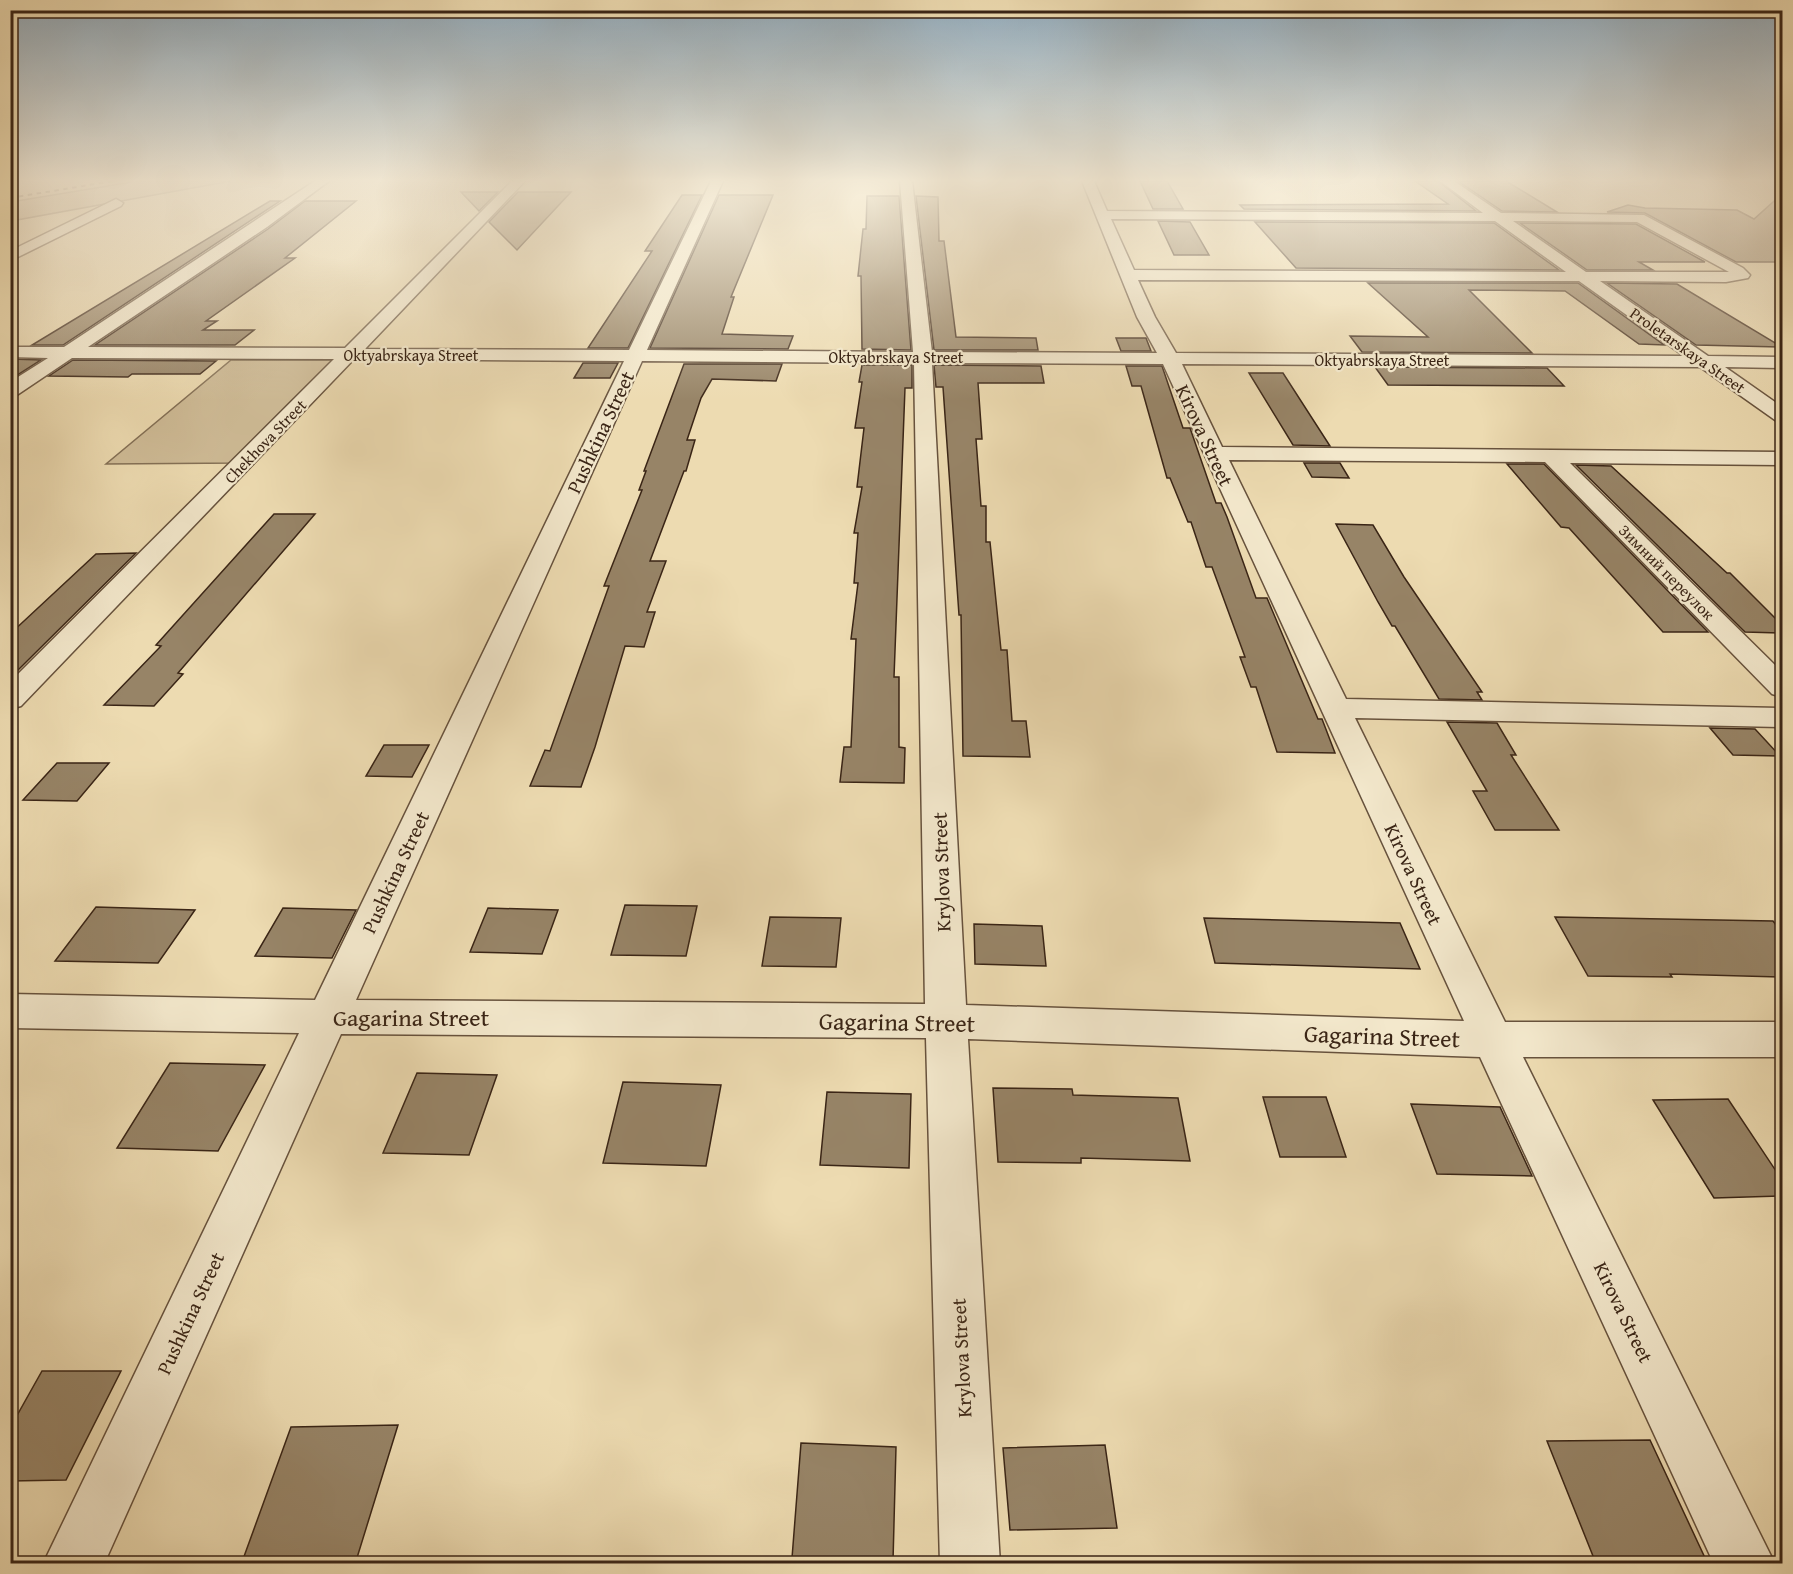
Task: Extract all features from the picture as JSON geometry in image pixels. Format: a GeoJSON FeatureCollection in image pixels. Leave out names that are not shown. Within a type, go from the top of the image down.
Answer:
{"type":"FeatureCollection","features":[{"type":"Feature","properties":{"kind":"street"},"geometry":{"type":"LineString","coordinates":[[10,391],[216,254]]}},
{"type":"Feature","properties":{"kind":"street","name":"Chekhova Street"},"geometry":{"type":"LineString","coordinates":[[10,700],[447,254]]}},
{"type":"Feature","properties":{"kind":"street","name":"Pushkina Street"},"geometry":{"type":"LineString","coordinates":[[73,1563],[683,254]]}},
{"type":"Feature","properties":{"kind":"street","name":"Krylova Street"},"geometry":{"type":"LineString","coordinates":[[913,254],[923,357],[946,1021],[970,1563]]}},
{"type":"Feature","properties":{"kind":"street","name":"Kirova Street"},"geometry":{"type":"LineString","coordinates":[[1120,254],[1146,317],[1170,359],[1493,1040],[1745,1563]]}},
{"type":"Feature","properties":{"kind":"street","name":"Proletarskaya Street"},"geometry":{"type":"LineString","coordinates":[[1552,254],[1782,416]]}},
{"type":"Feature","properties":{"kind":"street"},"geometry":{"type":"LineString","coordinates":[[1129,275],[1726,277],[1742,275],[1709,254]]}},
{"type":"Feature","properties":{"kind":"street","name":"Oktyabrskaya Street"},"geometry":{"type":"LineString","coordinates":[[10,351],[349,355],[1782,362]]}},
{"type":"Feature","properties":{"kind":"street"},"geometry":{"type":"LineString","coordinates":[[1214,453],[1782,458]]}},
{"type":"Feature","properties":{"kind":"street","name":"Зимний переулок"},"geometry":{"type":"LineString","coordinates":[[1552,457],[1782,688]]}},
{"type":"Feature","properties":{"kind":"street"},"geometry":{"type":"LineString","coordinates":[[1335,708],[1782,717]]}},
{"type":"Feature","properties":{"kind":"street","name":"Gagarina Street"},"geometry":{"type":"LineString","coordinates":[[10,1011],[328,1017],[946,1021],[1493,1040],[1782,1039]]}},
{"type":"Feature","properties":{"kind":"shaded area"},"geometry":{"type":"Polygon","coordinates":[[[231,360],[343,360],[240,463],[106,464],[231,360]]]}},
{"type":"Feature","properties":{"kind":"building"},"geometry":{"type":"Polygon","coordinates":[[[182,254],[199,254],[63,345],[32,345],[182,254]]]}},
{"type":"Feature","properties":{"kind":"building"},"geometry":{"type":"Polygon","coordinates":[[[230,254],[289,254],[285,258],[295,258],[206,321],[217,321],[203,330],[254,330],[235,345],[95,345],[230,254]]]}},
{"type":"Feature","properties":{"kind":"building"},"geometry":{"type":"Polygon","coordinates":[[[650,254],[673,254],[628,348],[588,348],[650,254]]]}},
{"type":"Feature","properties":{"kind":"building"},"geometry":{"type":"Polygon","coordinates":[[[692,254],[749,254],[731,297],[734,297],[722,334],[793,336],[788,349],[650,348],[692,254]]]}},
{"type":"Feature","properties":{"kind":"building"},"geometry":{"type":"Polygon","coordinates":[[[860,254],[904,254],[911,350],[862,349],[861,276],[858,276],[860,254]]]}},
{"type":"Feature","properties":{"kind":"building"},"geometry":{"type":"Polygon","coordinates":[[[923,254],[946,254],[956,337],[1036,338],[1038,350],[934,350],[923,254]]]}},
{"type":"Feature","properties":{"kind":"building"},"geometry":{"type":"Polygon","coordinates":[[[1284,254],[1537,254],[1559,270],[1296,268],[1284,254]]]}},
{"type":"Feature","properties":{"kind":"building"},"geometry":{"type":"Polygon","coordinates":[[[1565,254],[1691,254],[1705,262],[1639,262],[1653,270],[1587,270],[1565,254]]]}},
{"type":"Feature","properties":{"kind":"building"},"geometry":{"type":"Polygon","coordinates":[[[1722,254],[1782,254],[1782,262],[1736,262],[1722,254]]]}},
{"type":"Feature","properties":{"kind":"building"},"geometry":{"type":"Polygon","coordinates":[[[1368,283],[1578,283],[1664,345],[1639,344],[1565,291],[1469,290],[1532,353],[1362,352],[1350,336],[1428,337],[1368,283]]]}},
{"type":"Feature","properties":{"kind":"building"},"geometry":{"type":"Polygon","coordinates":[[[1607,283],[1677,284],[1782,347],[1696,345],[1607,283]]]}},
{"type":"Feature","properties":{"kind":"building"},"geometry":{"type":"Polygon","coordinates":[[[1116,338],[1146,338],[1151,351],[1121,351],[1116,338]]]}},
{"type":"Feature","properties":{"kind":"building"},"geometry":{"type":"Polygon","coordinates":[[[10,359],[41,360],[16,376],[10,376],[10,359]]]}},
{"type":"Feature","properties":{"kind":"building"},"geometry":{"type":"Polygon","coordinates":[[[73,360],[216,361],[200,374],[132,374],[128,377],[49,376],[73,360]]]}},
{"type":"Feature","properties":{"kind":"building"},"geometry":{"type":"Polygon","coordinates":[[[583,363],[618,363],[610,378],[574,378],[583,363]]]}},
{"type":"Feature","properties":{"kind":"building"},"geometry":{"type":"Polygon","coordinates":[[[684,364],[782,364],[776,381],[712,379],[701,398],[687,440],[695,440],[686,471],[684,471],[650,561],[666,561],[647,612],[655,612],[644,647],[625,646],[581,787],[530,786],[545,750],[550,751],[609,586],[604,586],[642,490],[639,490],[646,471],[644,471],[684,364]]]}},
{"type":"Feature","properties":{"kind":"building"},"geometry":{"type":"Polygon","coordinates":[[[862,365],[912,365],[912,388],[905,388],[894,677],[899,677],[899,747],[905,748],[904,783],[840,782],[844,747],[851,747],[856,639],[851,639],[858,583],[854,583],[858,533],[854,533],[862,487],[857,487],[864,428],[855,428],[862,382],[859,382],[862,365]]]}},
{"type":"Feature","properties":{"kind":"building"},"geometry":{"type":"Polygon","coordinates":[[[934,365],[1041,366],[1044,383],[978,383],[982,439],[976,439],[981,506],[986,506],[986,542],[990,542],[1001,650],[1007,650],[1012,721],[1026,721],[1030,757],[963,756],[961,615],[959,615],[943,387],[936,387],[934,365]]]}},
{"type":"Feature","properties":{"kind":"building"},"geometry":{"type":"Polygon","coordinates":[[[1126,366],[1162,366],[1183,428],[1190,428],[1216,503],[1221,503],[1227,517],[1256,598],[1267,598],[1318,719],[1322,719],[1335,753],[1277,752],[1256,687],[1251,687],[1240,657],[1245,657],[1212,567],[1206,567],[1191,522],[1188,522],[1170,478],[1167,478],[1141,386],[1132,386],[1126,366]]]}},
{"type":"Feature","properties":{"kind":"building"},"geometry":{"type":"Polygon","coordinates":[[[1375,367],[1547,368],[1564,386],[1388,385],[1375,367]]]}},
{"type":"Feature","properties":{"kind":"building"},"geometry":{"type":"Polygon","coordinates":[[[1249,373],[1283,373],[1330,446],[1293,445],[1249,373]]]}},
{"type":"Feature","properties":{"kind":"building"},"geometry":{"type":"Polygon","coordinates":[[[1304,463],[1340,463],[1349,478],[1312,477],[1304,463]]]}},
{"type":"Feature","properties":{"kind":"building"},"geometry":{"type":"Polygon","coordinates":[[[1507,464],[1544,464],[1708,632],[1663,632],[1569,528],[1561,527],[1507,464]]]}},
{"type":"Feature","properties":{"kind":"building"},"geometry":{"type":"Polygon","coordinates":[[[1576,465],[1611,466],[1727,573],[1730,573],[1782,625],[1782,633],[1745,632],[1576,465]]]}},
{"type":"Feature","properties":{"kind":"building"},"geometry":{"type":"Polygon","coordinates":[[[274,514],[315,514],[178,673],[183,674],[154,706],[104,705],[161,646],[156,645],[274,514]]]}},
{"type":"Feature","properties":{"kind":"building"},"geometry":{"type":"Polygon","coordinates":[[[1336,524],[1373,525],[1404,577],[1482,692],[1477,692],[1482,700],[1439,699],[1395,626],[1392,626],[1336,524]]]}},
{"type":"Feature","properties":{"kind":"building"},"geometry":{"type":"Polygon","coordinates":[[[136,553],[10,678],[10,634],[96,554],[136,553]]]}},
{"type":"Feature","properties":{"kind":"building"},"geometry":{"type":"Polygon","coordinates":[[[1447,722],[1497,723],[1516,755],[1511,755],[1559,830],[1495,830],[1473,791],[1487,791],[1447,722]]]}},
{"type":"Feature","properties":{"kind":"building"},"geometry":{"type":"Polygon","coordinates":[[[1710,728],[1755,729],[1780,756],[1733,755],[1710,728]]]}},
{"type":"Feature","properties":{"kind":"building"},"geometry":{"type":"Polygon","coordinates":[[[384,745],[429,745],[412,777],[366,776],[384,745]]]}},
{"type":"Feature","properties":{"kind":"building"},"geometry":{"type":"Polygon","coordinates":[[[57,763],[109,763],[77,801],[23,800],[57,763]]]}},
{"type":"Feature","properties":{"kind":"building"},"geometry":{"type":"Polygon","coordinates":[[[625,905],[697,906],[686,956],[611,955],[625,905]]]}},
{"type":"Feature","properties":{"kind":"building"},"geometry":{"type":"Polygon","coordinates":[[[96,907],[195,910],[158,963],[55,961],[96,907]]]}},
{"type":"Feature","properties":{"kind":"building"},"geometry":{"type":"Polygon","coordinates":[[[283,908],[356,910],[332,958],[255,956],[283,908]]]}},
{"type":"Feature","properties":{"kind":"building"},"geometry":{"type":"Polygon","coordinates":[[[488,908],[558,910],[542,954],[470,952],[488,908]]]}},
{"type":"Feature","properties":{"kind":"building"},"geometry":{"type":"Polygon","coordinates":[[[770,917],[841,918],[836,967],[762,966],[770,917]]]}},
{"type":"Feature","properties":{"kind":"building"},"geometry":{"type":"Polygon","coordinates":[[[1555,917],[1773,921],[1782,933],[1782,977],[1670,974],[1672,977],[1588,976],[1555,917]]]}},
{"type":"Feature","properties":{"kind":"building"},"geometry":{"type":"Polygon","coordinates":[[[1204,918],[1400,923],[1420,969],[1215,963],[1204,918]]]}},
{"type":"Feature","properties":{"kind":"building"},"geometry":{"type":"Polygon","coordinates":[[[974,924],[1042,926],[1046,966],[975,964],[974,924]]]}},
{"type":"Feature","properties":{"kind":"building"},"geometry":{"type":"Polygon","coordinates":[[[170,1063],[265,1065],[218,1151],[117,1148],[170,1063]]]}},
{"type":"Feature","properties":{"kind":"building"},"geometry":{"type":"Polygon","coordinates":[[[417,1073],[497,1075],[469,1155],[383,1153],[417,1073]]]}},
{"type":"Feature","properties":{"kind":"building"},"geometry":{"type":"Polygon","coordinates":[[[623,1082],[721,1085],[706,1166],[603,1163],[623,1082]]]}},
{"type":"Feature","properties":{"kind":"building"},"geometry":{"type":"Polygon","coordinates":[[[993,1088],[1072,1089],[1073,1095],[1178,1098],[1190,1161],[1081,1158],[1081,1163],[998,1162],[993,1088]]]}},
{"type":"Feature","properties":{"kind":"building"},"geometry":{"type":"Polygon","coordinates":[[[827,1092],[911,1094],[909,1168],[820,1165],[827,1092]]]}},
{"type":"Feature","properties":{"kind":"building"},"geometry":{"type":"Polygon","coordinates":[[[1263,1097],[1326,1097],[1346,1157],[1280,1157],[1263,1097]]]}},
{"type":"Feature","properties":{"kind":"building"},"geometry":{"type":"Polygon","coordinates":[[[1728,1099],[1782,1180],[1782,1196],[1714,1198],[1653,1100],[1728,1099]]]}},
{"type":"Feature","properties":{"kind":"building"},"geometry":{"type":"Polygon","coordinates":[[[1411,1104],[1500,1107],[1532,1176],[1437,1174],[1411,1104]]]}},
{"type":"Feature","properties":{"kind":"building"},"geometry":{"type":"Polygon","coordinates":[[[42,1371],[121,1371],[66,1480],[10,1481],[10,1428],[42,1371]]]}},
{"type":"Feature","properties":{"kind":"building"},"geometry":{"type":"Polygon","coordinates":[[[398,1425],[356,1561],[242,1562],[291,1427],[398,1425]]]}},
{"type":"Feature","properties":{"kind":"building"},"geometry":{"type":"Polygon","coordinates":[[[1650,1440],[1706,1560],[1595,1561],[1547,1441],[1650,1440]]]}},
{"type":"Feature","properties":{"kind":"building"},"geometry":{"type":"Polygon","coordinates":[[[801,1443],[896,1447],[893,1561],[792,1558],[801,1443]]]}},
{"type":"Feature","properties":{"kind":"building"},"geometry":{"type":"Polygon","coordinates":[[[1105,1445],[1117,1528],[1010,1530],[1003,1448],[1105,1445]]]}}]}
